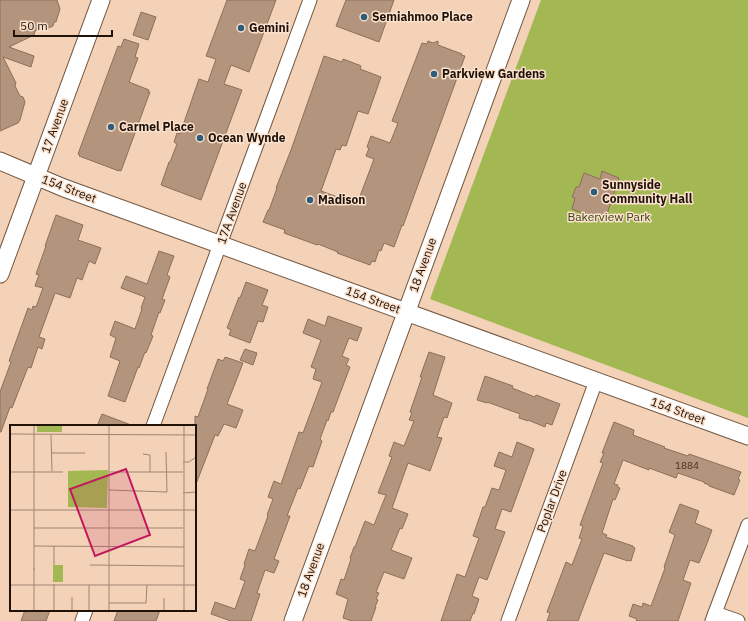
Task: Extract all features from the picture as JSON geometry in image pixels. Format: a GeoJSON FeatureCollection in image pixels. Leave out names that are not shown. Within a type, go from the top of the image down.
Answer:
{"type":"FeatureCollection","features":[{"type":"Feature","properties":{"kind":"street","name":"17 Avenue"},"geometry":{"type":"LineString","coordinates":[[0,274],[101,0]]}},
{"type":"Feature","properties":{"kind":"street","name":"17A Avenue"},"geometry":{"type":"LineString","coordinates":[[153,425],[310,0]]}},
{"type":"Feature","properties":{"kind":"street","name":"18 Avenue"},"geometry":{"type":"LineString","coordinates":[[293,621],[521,0]]}},
{"type":"Feature","properties":{"kind":"street","name":"154 Street"},"geometry":{"type":"LineString","coordinates":[[0,161],[64,188],[748,436]]}},
{"type":"Feature","properties":{"kind":"street","name":"Poplar Drive"},"geometry":{"type":"LineString","coordinates":[[508,621],[596,381]]}},
{"type":"Feature","properties":{"kind":"street"},"geometry":{"type":"LineString","coordinates":[[738,621],[714,617],[748,525]]}},
{"type":"Feature","properties":{"kind":"street"},"geometry":{"type":"LineString","coordinates":[[82,621],[86,611]]}},
{"type":"Feature","properties":{"kind":"green space","name":"Bakerview Park"},"geometry":{"type":"Polygon","coordinates":[[[541,0],[748,0],[748,418],[430,299],[541,0]]]}},
{"type":"Feature","properties":{"kind":"building"},"geometry":{"type":"Polygon","coordinates":[[[0,0],[57,0],[60,9],[56,22],[54,22],[53,26],[48,28],[44,27],[35,31],[34,35],[9,47],[34,56],[31,67],[3,57],[16,83],[15,86],[25,102],[18,123],[0,131],[0,0]]]}},
{"type":"Feature","properties":{"kind":"building","name":"Ocean Wynde"},"geometry":{"type":"Polygon","coordinates":[[[227,0],[276,0],[249,72],[231,65],[224,84],[242,90],[201,200],[161,185],[177,144],[174,142],[177,133],[180,134],[199,79],[208,82],[216,59],[206,56],[227,0]]]}},
{"type":"Feature","properties":{"kind":"building","name":"Semiahmoo Place"},"geometry":{"type":"Polygon","coordinates":[[[346,0],[394,0],[379,42],[336,26],[346,0]]]}},
{"type":"Feature","properties":{"kind":"building"},"geometry":{"type":"Polygon","coordinates":[[[141,12],[156,17],[148,40],[133,35],[141,12]]]}},
{"type":"Feature","properties":{"kind":"building","name":"Carmel Place"},"geometry":{"type":"Polygon","coordinates":[[[124,39],[139,44],[135,57],[138,58],[129,82],[149,90],[148,92],[150,92],[121,171],[119,171],[79,156],[80,155],[78,154],[118,46],[121,47],[124,39]]]}},
{"type":"Feature","properties":{"kind":"building"},"geometry":{"type":"Polygon","coordinates":[[[428,41],[433,43],[438,41],[438,45],[465,56],[394,247],[384,243],[381,251],[379,250],[375,262],[372,261],[370,265],[337,253],[338,252],[318,244],[317,245],[284,233],[285,230],[263,222],[269,210],[324,56],[342,62],[343,59],[361,66],[360,69],[381,77],[368,114],[358,111],[346,146],[342,145],[340,150],[336,149],[321,191],[357,204],[374,159],[366,156],[369,148],[367,147],[371,136],[390,143],[398,123],[392,121],[422,43],[427,44],[428,41]]]}},
{"type":"Feature","properties":{"kind":"building","name":"Sunnyside Community Hall"},"geometry":{"type":"Polygon","coordinates":[[[602,171],[619,178],[607,214],[605,213],[603,221],[572,209],[575,198],[572,197],[576,187],[579,187],[584,173],[600,179],[602,171]]]}},
{"type":"Feature","properties":{"kind":"building"},"geometry":{"type":"Polygon","coordinates":[[[56,215],[83,225],[78,240],[101,248],[95,264],[89,261],[82,280],[77,278],[70,298],[55,293],[39,337],[45,339],[42,349],[38,347],[31,368],[28,367],[12,408],[10,407],[0,432],[0,392],[11,362],[9,361],[28,308],[32,310],[33,306],[36,307],[43,288],[35,286],[39,275],[36,274],[56,215]]]}},
{"type":"Feature","properties":{"kind":"building"},"geometry":{"type":"Polygon","coordinates":[[[159,251],[174,256],[167,275],[170,277],[162,299],[165,300],[151,335],[153,336],[139,368],[138,367],[125,402],[108,396],[120,361],[110,357],[116,338],[110,335],[115,321],[135,329],[145,297],[121,288],[126,276],[147,284],[159,251]]]}},
{"type":"Feature","properties":{"kind":"building"},"geometry":{"type":"Polygon","coordinates":[[[246,282],[268,290],[262,305],[268,307],[263,322],[258,321],[250,343],[229,335],[231,330],[227,328],[246,282]]]}},
{"type":"Feature","properties":{"kind":"building"},"geometry":{"type":"Polygon","coordinates":[[[328,316],[362,328],[357,341],[349,338],[342,356],[349,359],[346,365],[350,367],[333,412],[331,412],[328,421],[327,420],[320,439],[322,441],[313,467],[309,466],[300,489],[298,488],[287,516],[290,516],[274,559],[279,561],[274,573],[265,570],[257,593],[260,594],[251,621],[231,621],[211,614],[215,602],[235,609],[245,581],[240,579],[245,565],[244,564],[249,549],[255,551],[268,516],[267,515],[273,499],[268,497],[274,481],[281,484],[299,432],[303,433],[322,382],[313,379],[316,369],[311,367],[321,340],[303,333],[308,319],[325,326],[328,316]]]}},
{"type":"Feature","properties":{"kind":"building"},"geometry":{"type":"Polygon","coordinates":[[[245,349],[257,353],[253,365],[240,360],[245,349]]]}},
{"type":"Feature","properties":{"kind":"building"},"geometry":{"type":"Polygon","coordinates":[[[429,352],[445,357],[433,395],[452,403],[447,418],[444,417],[437,437],[442,438],[430,471],[408,463],[392,508],[408,514],[402,529],[400,528],[391,550],[412,558],[404,579],[384,572],[376,592],[379,593],[376,599],[378,600],[371,621],[352,621],[343,618],[348,599],[336,594],[341,579],[344,580],[351,559],[350,558],[365,521],[374,525],[386,495],[378,493],[392,457],[389,456],[394,442],[404,446],[414,421],[409,420],[412,413],[410,412],[429,352]]]}},
{"type":"Feature","properties":{"kind":"building"},"geometry":{"type":"Polygon","coordinates":[[[225,357],[243,363],[227,404],[243,410],[236,428],[224,424],[218,436],[215,435],[196,484],[195,416],[198,417],[218,359],[223,361],[225,357]]]}},
{"type":"Feature","properties":{"kind":"building"},"geometry":{"type":"Polygon","coordinates":[[[485,376],[513,386],[512,388],[535,397],[536,395],[560,404],[552,425],[546,423],[545,427],[519,418],[520,414],[477,400],[485,376]]]}},
{"type":"Feature","properties":{"kind":"building"},"geometry":{"type":"Polygon","coordinates":[[[102,414],[131,425],[97,425],[102,414]]]}},
{"type":"Feature","properties":{"kind":"building"},"geometry":{"type":"Polygon","coordinates":[[[614,422],[634,430],[633,435],[665,447],[664,448],[688,456],[689,454],[741,472],[738,479],[740,480],[734,495],[678,473],[676,478],[623,460],[614,484],[618,485],[617,487],[620,488],[615,500],[613,499],[602,533],[607,535],[606,537],[633,546],[635,548],[631,561],[604,553],[578,621],[547,621],[550,613],[547,612],[566,562],[572,565],[582,539],[579,538],[583,526],[580,525],[603,463],[600,462],[604,453],[602,453],[614,422]]]}},
{"type":"Feature","properties":{"kind":"building"},"geometry":{"type":"Polygon","coordinates":[[[517,442],[534,449],[511,512],[502,509],[495,529],[505,532],[487,580],[479,577],[472,596],[479,599],[474,614],[473,613],[470,621],[441,621],[457,574],[465,577],[479,538],[473,536],[483,507],[485,507],[492,488],[499,490],[506,470],[494,466],[499,452],[512,457],[517,442]]]}},
{"type":"Feature","properties":{"kind":"building"},"geometry":{"type":"Polygon","coordinates":[[[680,504],[699,511],[695,523],[712,530],[699,563],[690,560],[683,580],[691,583],[678,621],[636,621],[637,619],[629,616],[633,604],[642,607],[643,603],[651,606],[675,535],[669,532],[680,504]]]}},
{"type":"Feature","properties":{"kind":"building"},"geometry":{"type":"Polygon","coordinates":[[[25,611],[50,611],[46,621],[21,621],[25,611]]]}},
{"type":"Feature","properties":{"kind":"building"},"geometry":{"type":"Polygon","coordinates":[[[118,611],[160,611],[156,621],[114,621],[118,611]]]}},
{"type":"Feature","properties":{"kind":"place","name":"Semiahmoo Place"},"geometry":{"type":"Point","coordinates":[364,17]}},
{"type":"Feature","properties":{"kind":"place","name":"Gemini"},"geometry":{"type":"Point","coordinates":[241,28]}},
{"type":"Feature","properties":{"kind":"place","name":"Parkview Gardens"},"geometry":{"type":"Point","coordinates":[434,74]}},
{"type":"Feature","properties":{"kind":"place","name":"Carmel Place"},"geometry":{"type":"Point","coordinates":[111,127]}},
{"type":"Feature","properties":{"kind":"place","name":"Ocean Wynde"},"geometry":{"type":"Point","coordinates":[200,138]}},
{"type":"Feature","properties":{"kind":"place","name":"Sunnyside Community Hall"},"geometry":{"type":"Point","coordinates":[594,192]}},
{"type":"Feature","properties":{"kind":"place","name":"Madison"},"geometry":{"type":"Point","coordinates":[310,200]}}]}
